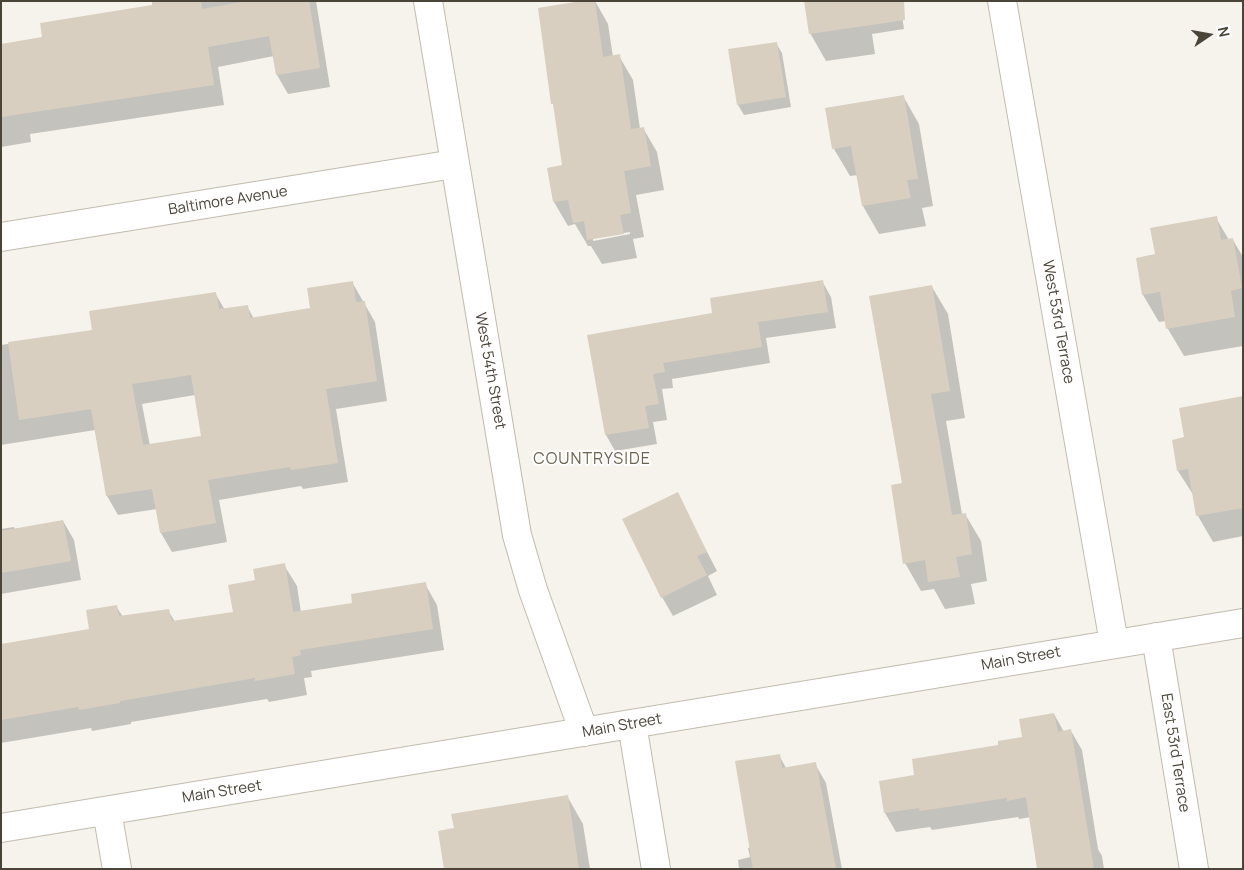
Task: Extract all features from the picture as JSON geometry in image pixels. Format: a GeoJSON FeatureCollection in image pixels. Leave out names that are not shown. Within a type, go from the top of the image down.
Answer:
{"type":"FeatureCollection","features":[{"type":"Feature","properties":{"kind":"street","name":"West 54th Street"},"geometry":{"type":"LineString","coordinates":[[428,1],[518,535],[533,590],[584,732]]}},
{"type":"Feature","properties":{"kind":"street","name":"West 53rd Terrace"},"geometry":{"type":"LineString","coordinates":[[1002,1],[1114,643]]}},
{"type":"Feature","properties":{"kind":"street","name":"Baltimore Avenue"},"geometry":{"type":"LineString","coordinates":[[1,237],[454,164]]}},
{"type":"Feature","properties":{"kind":"street","name":"Main Street"},"geometry":{"type":"LineString","coordinates":[[1,828],[1243,623]]}},
{"type":"Feature","properties":{"kind":"street","name":"East 53rd Terrace"},"geometry":{"type":"LineString","coordinates":[[1156,636],[1194,869]]}},
{"type":"Feature","properties":{"kind":"street"},"geometry":{"type":"LineString","coordinates":[[632,724],[656,869]]}},
{"type":"Feature","properties":{"kind":"street"},"geometry":{"type":"LineString","coordinates":[[107,811],[117,869]]}},
{"type":"Feature","properties":{"kind":"building"},"geometry":{"type":"Polygon","coordinates":[[[152,1],[201,1],[202,9],[248,1],[309,1],[320,68],[276,75],[269,36],[208,47],[214,85],[1,117],[1,44],[42,37],[40,23],[152,5],[152,1]]]}},
{"type":"Feature","properties":{"kind":"building"},"geometry":{"type":"Polygon","coordinates":[[[581,1],[595,1],[603,57],[620,54],[631,129],[644,127],[651,166],[624,171],[631,213],[620,215],[624,234],[587,240],[584,221],[573,223],[568,200],[553,202],[547,168],[562,165],[553,104],[551,104],[538,8],[581,1]]]}},
{"type":"Feature","properties":{"kind":"building"},"geometry":{"type":"Polygon","coordinates":[[[804,1],[904,1],[905,20],[809,34],[804,1]]]}},
{"type":"Feature","properties":{"kind":"building"},"geometry":{"type":"Polygon","coordinates":[[[777,42],[786,97],[737,105],[728,49],[777,42]]]}},
{"type":"Feature","properties":{"kind":"building"},"geometry":{"type":"Polygon","coordinates":[[[904,95],[918,179],[907,180],[911,198],[862,206],[851,146],[832,149],[825,108],[904,95]]]}},
{"type":"Feature","properties":{"kind":"building"},"geometry":{"type":"Polygon","coordinates":[[[1217,216],[1221,240],[1233,238],[1242,288],[1231,291],[1235,317],[1166,329],[1160,292],[1142,295],[1136,258],[1155,254],[1150,228],[1217,216]]]}},
{"type":"Feature","properties":{"kind":"building"},"geometry":{"type":"Polygon","coordinates":[[[823,280],[828,312],[758,322],[762,347],[663,363],[665,372],[653,374],[659,404],[645,406],[649,428],[605,435],[587,335],[712,313],[710,298],[823,280]]]}},
{"type":"Feature","properties":{"kind":"building"},"geometry":{"type":"Polygon","coordinates":[[[353,281],[356,302],[365,301],[377,381],[326,389],[338,463],[291,470],[290,467],[208,480],[216,523],[160,533],[152,489],[106,496],[91,409],[19,420],[8,342],[92,330],[89,311],[216,292],[219,309],[248,305],[250,318],[310,308],[307,288],[353,281]],[[191,375],[132,384],[143,445],[201,436],[191,375]]]}},
{"type":"Feature","properties":{"kind":"building"},"geometry":{"type":"Polygon","coordinates":[[[932,285],[950,391],[931,394],[952,515],[966,513],[972,554],[956,557],[960,577],[928,582],[925,560],[903,564],[891,485],[902,483],[869,296],[932,285]]]}},
{"type":"Feature","properties":{"kind":"building"},"geometry":{"type":"Polygon","coordinates":[[[1243,396],[1243,508],[1196,516],[1188,469],[1177,471],[1172,440],[1184,437],[1179,408],[1243,396]]]}},
{"type":"Feature","properties":{"kind":"building"},"geometry":{"type":"Polygon","coordinates":[[[678,492],[707,552],[697,556],[707,575],[661,598],[622,519],[678,492]]]}},
{"type":"Feature","properties":{"kind":"building"},"geometry":{"type":"Polygon","coordinates":[[[63,520],[71,561],[1,573],[1,531],[63,520]]]}},
{"type":"Feature","properties":{"kind":"building"},"geometry":{"type":"Polygon","coordinates":[[[285,563],[293,612],[352,603],[351,594],[426,582],[433,629],[300,650],[301,655],[292,657],[295,674],[255,681],[255,678],[120,701],[120,703],[79,710],[78,707],[1,720],[1,644],[89,629],[86,610],[117,605],[119,616],[169,609],[172,621],[233,612],[228,585],[255,580],[253,569],[285,563]]]}},
{"type":"Feature","properties":{"kind":"building"},"geometry":{"type":"Polygon","coordinates":[[[1054,713],[1058,732],[1071,729],[1094,869],[1037,869],[1026,797],[920,811],[919,808],[884,813],[879,781],[914,775],[912,759],[998,745],[998,741],[1022,737],[1019,719],[1054,713]]]}},
{"type":"Feature","properties":{"kind":"building"},"geometry":{"type":"Polygon","coordinates":[[[780,754],[782,768],[816,762],[836,869],[753,869],[735,761],[780,754]]]}},
{"type":"Feature","properties":{"kind":"building"},"geometry":{"type":"Polygon","coordinates":[[[568,795],[579,869],[444,869],[438,831],[454,828],[451,814],[568,795]]]}},
{"type":"Feature","properties":{"kind":"district","name":"COUNTRYSIDE"},"geometry":{"type":"Point","coordinates":[592,460]}}]}
